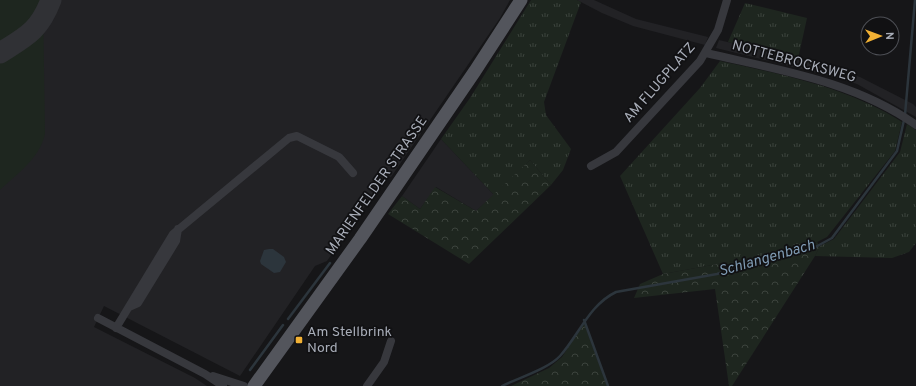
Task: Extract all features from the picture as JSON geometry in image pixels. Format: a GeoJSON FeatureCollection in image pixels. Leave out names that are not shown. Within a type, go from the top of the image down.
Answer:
{"type":"FeatureCollection","features":[{"type":"Feature","properties":{"kind":"main road","name":"MARIENFELDER STRASSE"},"geometry":{"type":"LineString","coordinates":[[254,386],[364,233],[475,71],[520,0]]}},
{"type":"Feature","properties":{"kind":"street","name":"AM FLUGPLATZ"},"geometry":{"type":"LineString","coordinates":[[591,166],[616,152],[706,53],[718,30],[727,0]]}},
{"type":"Feature","properties":{"kind":"street","name":"NOTTEBROCKSWEG"},"geometry":{"type":"LineString","coordinates":[[706,53],[833,84],[859,93],[913,123]]}},
{"type":"Feature","properties":{"kind":"street"},"geometry":{"type":"LineString","coordinates":[[116,328],[173,234],[289,138],[297,136],[339,157],[353,173]]}},
{"type":"Feature","properties":{"kind":"street"},"geometry":{"type":"LineString","coordinates":[[98,318],[205,374],[223,386]]}},
{"type":"Feature","properties":{"kind":"street"},"geometry":{"type":"LineString","coordinates":[[367,386],[384,362],[391,341]]}},
{"type":"Feature","properties":{"kind":"street"},"geometry":{"type":"LineString","coordinates":[[205,374],[244,386]]}},
{"type":"Feature","properties":{"kind":"shaded area"},"geometry":{"type":"Polygon","coordinates":[[[0,0],[510,0],[500,18],[391,177],[386,175],[327,261],[315,266],[240,376],[104,306],[94,327],[195,378],[207,386],[0,386],[0,0]]]}},
{"type":"Feature","properties":{"kind":"shaded area"},"geometry":{"type":"Polygon","coordinates":[[[577,0],[594,0],[636,19],[708,37],[705,45],[633,26],[602,13],[577,0]]]}},
{"type":"Feature","properties":{"kind":"shaded area"},"geometry":{"type":"Polygon","coordinates":[[[719,40],[798,59],[860,77],[913,104],[916,107],[916,117],[857,84],[716,48],[719,40]]]}},
{"type":"Feature","properties":{"kind":"shaded area"},"geometry":{"type":"Polygon","coordinates":[[[441,139],[494,195],[476,211],[436,187],[420,209],[402,196],[441,139]]]}},
{"type":"Feature","properties":{"kind":"shaded area"},"geometry":{"type":"Polygon","coordinates":[[[273,249],[284,257],[286,262],[280,272],[274,273],[261,264],[260,261],[264,250],[273,249]]]}},
{"type":"Feature","properties":{"kind":"green space"},"geometry":{"type":"Polygon","coordinates":[[[0,0],[43,0],[45,134],[38,151],[33,158],[0,190],[0,0]]]}},
{"type":"Feature","properties":{"kind":"green space"},"geometry":{"type":"Polygon","coordinates":[[[531,0],[577,0],[581,2],[544,102],[546,115],[571,149],[563,170],[551,185],[530,160],[494,195],[441,139],[470,98],[531,0]]]}},
{"type":"Feature","properties":{"kind":"green space"},"geometry":{"type":"Polygon","coordinates":[[[745,3],[807,18],[798,59],[728,42],[745,3]]]}},
{"type":"Feature","properties":{"kind":"green space"},"geometry":{"type":"Polygon","coordinates":[[[720,61],[791,77],[837,91],[881,110],[902,122],[895,151],[827,237],[805,248],[663,274],[620,176],[700,88],[720,61]]]}},
{"type":"Feature","properties":{"kind":"green space"},"geometry":{"type":"Polygon","coordinates":[[[907,124],[916,130],[916,243],[909,252],[892,258],[815,256],[820,246],[834,239],[900,152],[907,124]]]}},
{"type":"Feature","properties":{"kind":"green space"},"geometry":{"type":"Polygon","coordinates":[[[530,160],[551,185],[469,264],[388,214],[402,196],[420,209],[435,187],[476,211],[530,160]]]}},
{"type":"Feature","properties":{"kind":"green space"},"geometry":{"type":"Polygon","coordinates":[[[817,242],[820,246],[815,256],[732,386],[729,386],[715,289],[634,298],[640,284],[663,274],[805,248],[817,242]]]}},
{"type":"Feature","properties":{"kind":"green space"},"geometry":{"type":"Polygon","coordinates":[[[584,323],[607,386],[511,386],[549,368],[562,357],[584,323]]]}},
{"type":"Feature","properties":{"kind":"waterway","name":"Schlangenbach"},"geometry":{"type":"LineString","coordinates":[[905,115],[915,0]]}},
{"type":"Feature","properties":{"kind":"waterway","name":"Schlangenbach"},"geometry":{"type":"LineString","coordinates":[[502,386],[541,369],[555,361],[567,348],[591,312],[616,292],[717,274],[750,263],[770,261],[810,250],[832,238],[897,151],[904,120]]}},
{"type":"Feature","properties":{"kind":"waterway"},"geometry":{"type":"LineString","coordinates":[[288,319],[330,263]]}},
{"type":"Feature","properties":{"kind":"waterway"},"geometry":{"type":"LineString","coordinates":[[584,320],[608,386]]}},
{"type":"Feature","properties":{"kind":"waterway"},"geometry":{"type":"LineString","coordinates":[[250,370],[283,325]]}},
{"type":"Feature","properties":{"kind":"taxiway"},"geometry":{"type":"LineString","coordinates":[[0,53],[25,37],[37,26],[51,0]]}},
{"type":"Feature","properties":{"kind":"place","name":"Am Stellbrink Nord"},"geometry":{"type":"Point","coordinates":[299,340]}}]}
